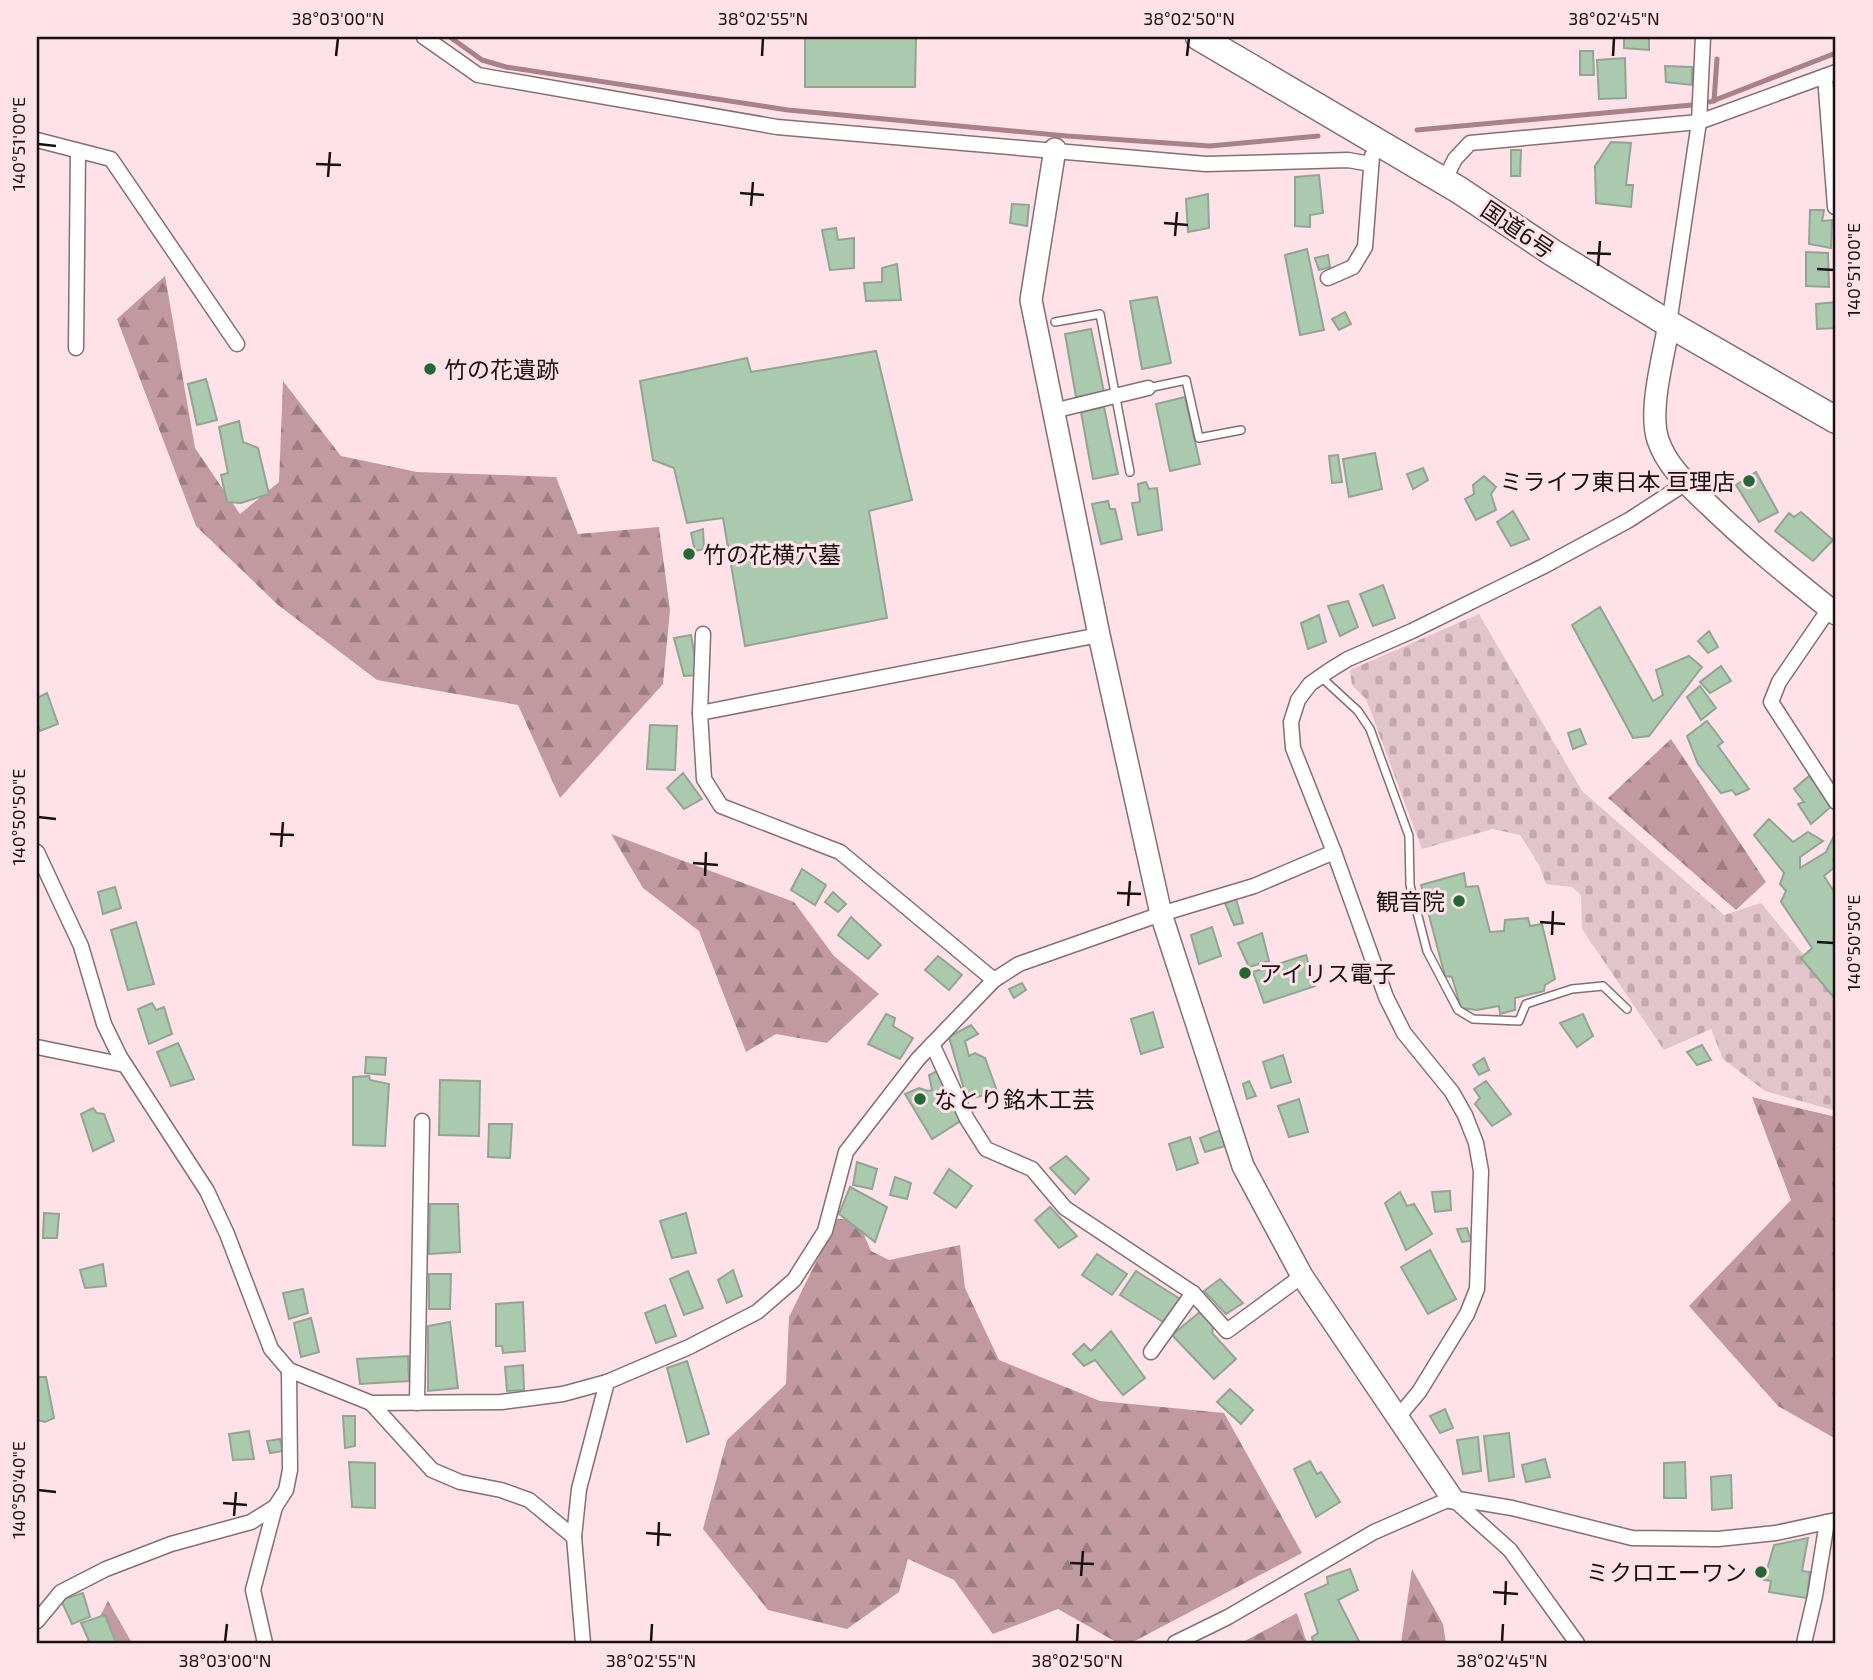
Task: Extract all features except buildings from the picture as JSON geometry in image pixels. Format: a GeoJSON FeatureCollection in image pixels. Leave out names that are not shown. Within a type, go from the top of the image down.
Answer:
{"type":"FeatureCollection","features":[{"type":"Feature","properties":{"kind":"highway","name":"国道6号"},"geometry":{"type":"LineString","coordinates":[[1199,37],[1373,153],[1444,181],[1553,253],[1669,324],[1836,420]]}},
{"type":"Feature","properties":{"kind":"street"},"geometry":{"type":"LineString","coordinates":[[424,37],[478,75],[776,127],[1206,164],[1348,160],[1373,153],[1365,247],[1353,267],[1328,278]]}},
{"type":"Feature","properties":{"kind":"street"},"geometry":{"type":"LineString","coordinates":[[1703,37],[1699,122],[1654,410],[1658,440],[1676,472],[1686,483],[1740,535],[1833,612],[1779,682],[1771,702],[1836,802]]}},
{"type":"Feature","properties":{"kind":"street"},"geometry":{"type":"LineString","coordinates":[[1444,181],[1455,159],[1470,143],[1699,122],[1831,74],[1835,207]]}},
{"type":"Feature","properties":{"kind":"street"},"geometry":{"type":"LineString","coordinates":[[37,140],[111,159],[237,344]]}},
{"type":"Feature","properties":{"kind":"street"},"geometry":{"type":"LineString","coordinates":[[1055,149],[1031,300],[1099,635],[1161,914],[1243,1166],[1302,1276],[1452,1498],[1510,1550],[1577,1643]]}},
{"type":"Feature","properties":{"kind":"street"},"geometry":{"type":"LineString","coordinates":[[76,348],[78,151]]}},
{"type":"Feature","properties":{"kind":"street"},"geometry":{"type":"LineString","coordinates":[[1053,411],[1148,388]]}},
{"type":"Feature","properties":{"kind":"street"},"geometry":{"type":"LineString","coordinates":[[1398,1417],[1419,1392],[1438,1362],[1467,1314],[1477,1289],[1481,1171],[1476,1143],[1465,1115],[1452,1092],[1404,1033],[1387,997],[1293,748],[1290,722],[1298,700],[1310,684],[1348,659],[1412,631],[1544,566],[1629,520],[1686,483]]}},
{"type":"Feature","properties":{"kind":"street"},"geometry":{"type":"LineString","coordinates":[[703,634],[700,713],[704,779],[721,806],[839,852],[994,979]]}},
{"type":"Feature","properties":{"kind":"street"},"geometry":{"type":"LineString","coordinates":[[700,713],[1099,635]]}},
{"type":"Feature","properties":{"kind":"street"},"geometry":{"type":"LineString","coordinates":[[37,852],[81,946],[104,1024],[125,1065],[207,1191],[227,1234],[271,1349],[289,1370],[371,1403],[417,1403],[501,1402],[563,1394],[607,1382],[689,1347],[757,1312],[794,1280],[825,1231],[846,1152],[918,1059],[994,979],[1019,964],[1161,914],[1254,886],[1334,852]]}},
{"type":"Feature","properties":{"kind":"street"},"geometry":{"type":"LineString","coordinates":[[932,1044],[967,1119],[986,1149],[1032,1170],[1065,1208],[1193,1293],[1227,1331],[1302,1276]]}},
{"type":"Feature","properties":{"kind":"street"},"geometry":{"type":"LineString","coordinates":[[37,1047],[125,1065]]}},
{"type":"Feature","properties":{"kind":"street"},"geometry":{"type":"LineString","coordinates":[[417,1403],[422,1121]]}},
{"type":"Feature","properties":{"kind":"street"},"geometry":{"type":"LineString","coordinates":[[1151,1352],[1193,1293]]}},
{"type":"Feature","properties":{"kind":"street"},"geometry":{"type":"LineString","coordinates":[[265,1643],[253,1590],[275,1507],[286,1490],[290,1470],[289,1370]]}},
{"type":"Feature","properties":{"kind":"street"},"geometry":{"type":"LineString","coordinates":[[583,1643],[574,1538],[579,1489],[607,1382]]}},
{"type":"Feature","properties":{"kind":"street"},"geometry":{"type":"LineString","coordinates":[[371,1403],[432,1470],[460,1482],[501,1490],[529,1500],[574,1538]]}},
{"type":"Feature","properties":{"kind":"street"},"geometry":{"type":"LineString","coordinates":[[1175,1643],[1228,1617],[1374,1532],[1452,1498],[1512,1508],[1632,1538],[1718,1539],[1776,1533],[1832,1521],[1804,1643]]}},
{"type":"Feature","properties":{"kind":"street"},"geometry":{"type":"LineString","coordinates":[[37,1621],[61,1592],[106,1569],[171,1544],[251,1522],[275,1507]]}},
{"type":"Feature","properties":{"kind":"lane"},"geometry":{"type":"LineString","coordinates":[[1055,322],[1100,314],[1130,472]]}},
{"type":"Feature","properties":{"kind":"lane"},"geometry":{"type":"LineString","coordinates":[[1148,388],[1186,380],[1199,438],[1241,429]]}},
{"type":"Feature","properties":{"kind":"lane"},"geometry":{"type":"LineString","coordinates":[[1320,676],[1358,710],[1370,729],[1409,836],[1410,885],[1427,951],[1458,1010],[1473,1019],[1519,1021],[1526,1004],[1572,989],[1603,986],[1627,1009]]}},
{"type":"Feature","properties":{"kind":"green space"},"geometry":{"type":"Polygon","coordinates":[[[165,276],[195,448],[240,514],[279,482],[283,381],[341,456],[417,472],[556,477],[578,534],[659,527],[670,610],[663,684],[560,798],[518,705],[377,680],[278,605],[196,526],[117,319],[165,276]]]}},
{"type":"Feature","properties":{"kind":"green space"},"geometry":{"type":"Polygon","coordinates":[[[1479,614],[1582,791],[1724,915],[1761,903],[1836,994],[1836,1111],[1765,1091],[1723,1059],[1711,1029],[1664,1050],[1582,929],[1581,895],[1572,887],[1546,884],[1539,865],[1520,835],[1492,829],[1422,849],[1366,699],[1352,685],[1350,670],[1479,614]]]}},
{"type":"Feature","properties":{"kind":"green space"},"geometry":{"type":"Polygon","coordinates":[[[1671,739],[1766,882],[1736,910],[1608,798],[1671,739]]]}},
{"type":"Feature","properties":{"kind":"green space"},"geometry":{"type":"Polygon","coordinates":[[[611,834],[794,902],[834,956],[879,994],[827,1043],[776,1034],[746,1052],[699,931],[643,888],[611,834]]]}},
{"type":"Feature","properties":{"kind":"green space"},"geometry":{"type":"Polygon","coordinates":[[[1752,1097],[1836,1117],[1836,1439],[1778,1406],[1689,1306],[1791,1200],[1752,1097]]]}},
{"type":"Feature","properties":{"kind":"green space"},"geometry":{"type":"Polygon","coordinates":[[[837,1219],[857,1219],[871,1251],[889,1260],[960,1245],[965,1288],[999,1360],[1100,1401],[1224,1413],[1302,1553],[1131,1643],[1118,1643],[1058,1609],[993,1634],[954,1580],[908,1559],[899,1592],[847,1629],[768,1610],[703,1529],[727,1440],[786,1384],[789,1317],[837,1219]]]}},
{"type":"Feature","properties":{"kind":"green space"},"geometry":{"type":"Polygon","coordinates":[[[1412,1569],[1443,1624],[1446,1643],[1401,1643],[1412,1569]]]}},
{"type":"Feature","properties":{"kind":"green space"},"geometry":{"type":"Polygon","coordinates":[[[108,1601],[132,1643],[86,1643],[108,1601]]]}},
{"type":"Feature","properties":{"kind":"green space"},"geometry":{"type":"Polygon","coordinates":[[[1297,1613],[1307,1643],[1241,1643],[1297,1613]]]}},
{"type":"Feature","properties":{"kind":"waterway"},"geometry":{"type":"LineString","coordinates":[[450,37],[482,60],[506,67],[788,110],[1067,136],[1210,146],[1318,136]]}},
{"type":"Feature","properties":{"kind":"waterway"},"geometry":{"type":"LineString","coordinates":[[1710,102],[1836,53]]}},
{"type":"Feature","properties":{"kind":"waterway"},"geometry":{"type":"LineString","coordinates":[[1714,101],[1717,59]]}},
{"type":"Feature","properties":{"kind":"waterway"},"geometry":{"type":"LineString","coordinates":[[1417,130],[1692,105]]}},
{"type":"Feature","properties":{"kind":"place","name":"竹の花遺跡"},"geometry":{"type":"Point","coordinates":[430,369]}},
{"type":"Feature","properties":{"kind":"place","name":"ミライフ東日本 亘理店"},"geometry":{"type":"Point","coordinates":[1749,481]}},
{"type":"Feature","properties":{"kind":"place","name":"竹の花横穴墓"},"geometry":{"type":"Point","coordinates":[689,554]}},
{"type":"Feature","properties":{"kind":"place","name":"観音院"},"geometry":{"type":"Point","coordinates":[1459,901]}},
{"type":"Feature","properties":{"kind":"place","name":"アイリス電子"},"geometry":{"type":"Point","coordinates":[1245,973]}},
{"type":"Feature","properties":{"kind":"place","name":"なとり銘木工芸"},"geometry":{"type":"Point","coordinates":[920,1099]}},
{"type":"Feature","properties":{"kind":"place","name":"ミクロエーワン"},"geometry":{"type":"Point","coordinates":[1761,1572]}}]}
